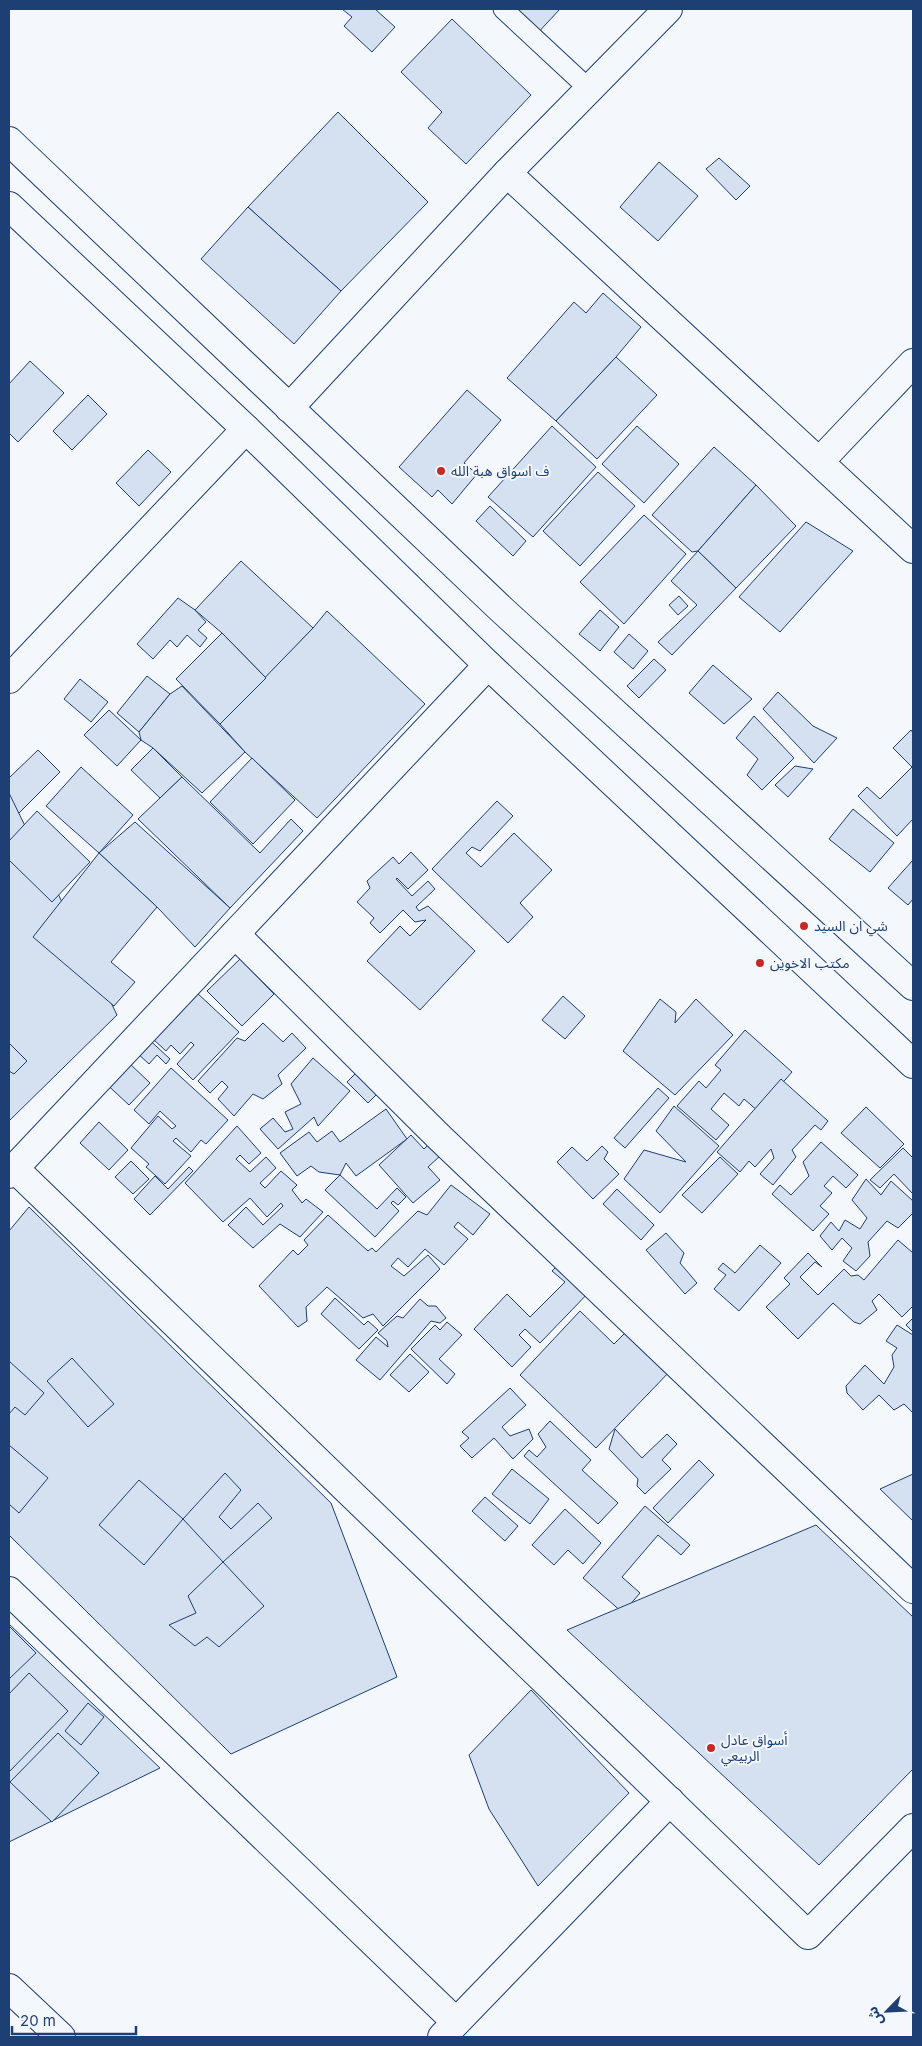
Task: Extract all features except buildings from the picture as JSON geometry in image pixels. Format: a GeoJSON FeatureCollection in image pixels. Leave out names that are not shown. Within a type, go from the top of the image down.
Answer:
{"type":"FeatureCollection","features":[{"type":"Feature","properties":{"kind":"street"},"geometry":{"type":"LineString","coordinates":[[289,408],[507,172],[668,9]]}},
{"type":"Feature","properties":{"kind":"street"},"geometry":{"type":"LineString","coordinates":[[9,141],[501,609],[913,986]]}},
{"type":"Feature","properties":{"kind":"street"},"geometry":{"type":"LineString","coordinates":[[507,172],[913,549]]}},
{"type":"Feature","properties":{"kind":"street"},"geometry":{"type":"LineString","coordinates":[[9,206],[246,429],[488,665],[913,1064]]}},
{"type":"Feature","properties":{"kind":"street"},"geometry":{"type":"LineString","coordinates":[[820,461],[913,363]]}},
{"type":"Feature","properties":{"kind":"street"},"geometry":{"type":"LineString","coordinates":[[9,679],[246,429]]}},
{"type":"Feature","properties":{"kind":"street"},"geometry":{"type":"LineString","coordinates":[[488,665],[12,1171],[808,1935],[913,1828]]}},
{"type":"Feature","properties":{"kind":"street"},"geometry":{"type":"LineString","coordinates":[[235,934],[438,1136],[913,1589]]}},
{"type":"Feature","properties":{"kind":"street"},"geometry":{"type":"LineString","coordinates":[[9,1591],[449,2030],[670,1801]]}},
{"type":"Feature","properties":{"kind":"street"},"geometry":{"type":"LineString","coordinates":[[9,1988],[61,2037]]}},
{"type":"Feature","properties":{"kind":"lane"},"geometry":{"type":"LineString","coordinates":[[503,9],[589,89]]}},
{"type":"Feature","properties":{"kind":"place","name":"ف اسواق هبة الله"},"geometry":{"type":"Point","coordinates":[441,471]}},
{"type":"Feature","properties":{"kind":"place","name":"شي ان السيد"},"geometry":{"type":"Point","coordinates":[804,926]}},
{"type":"Feature","properties":{"kind":"place","name":"مكتب الاخوين"},"geometry":{"type":"Point","coordinates":[760,963]}},
{"type":"Feature","properties":{"kind":"place","name":"أسواق عادل الربيعي"},"geometry":{"type":"Point","coordinates":[711,1748]}}]}
